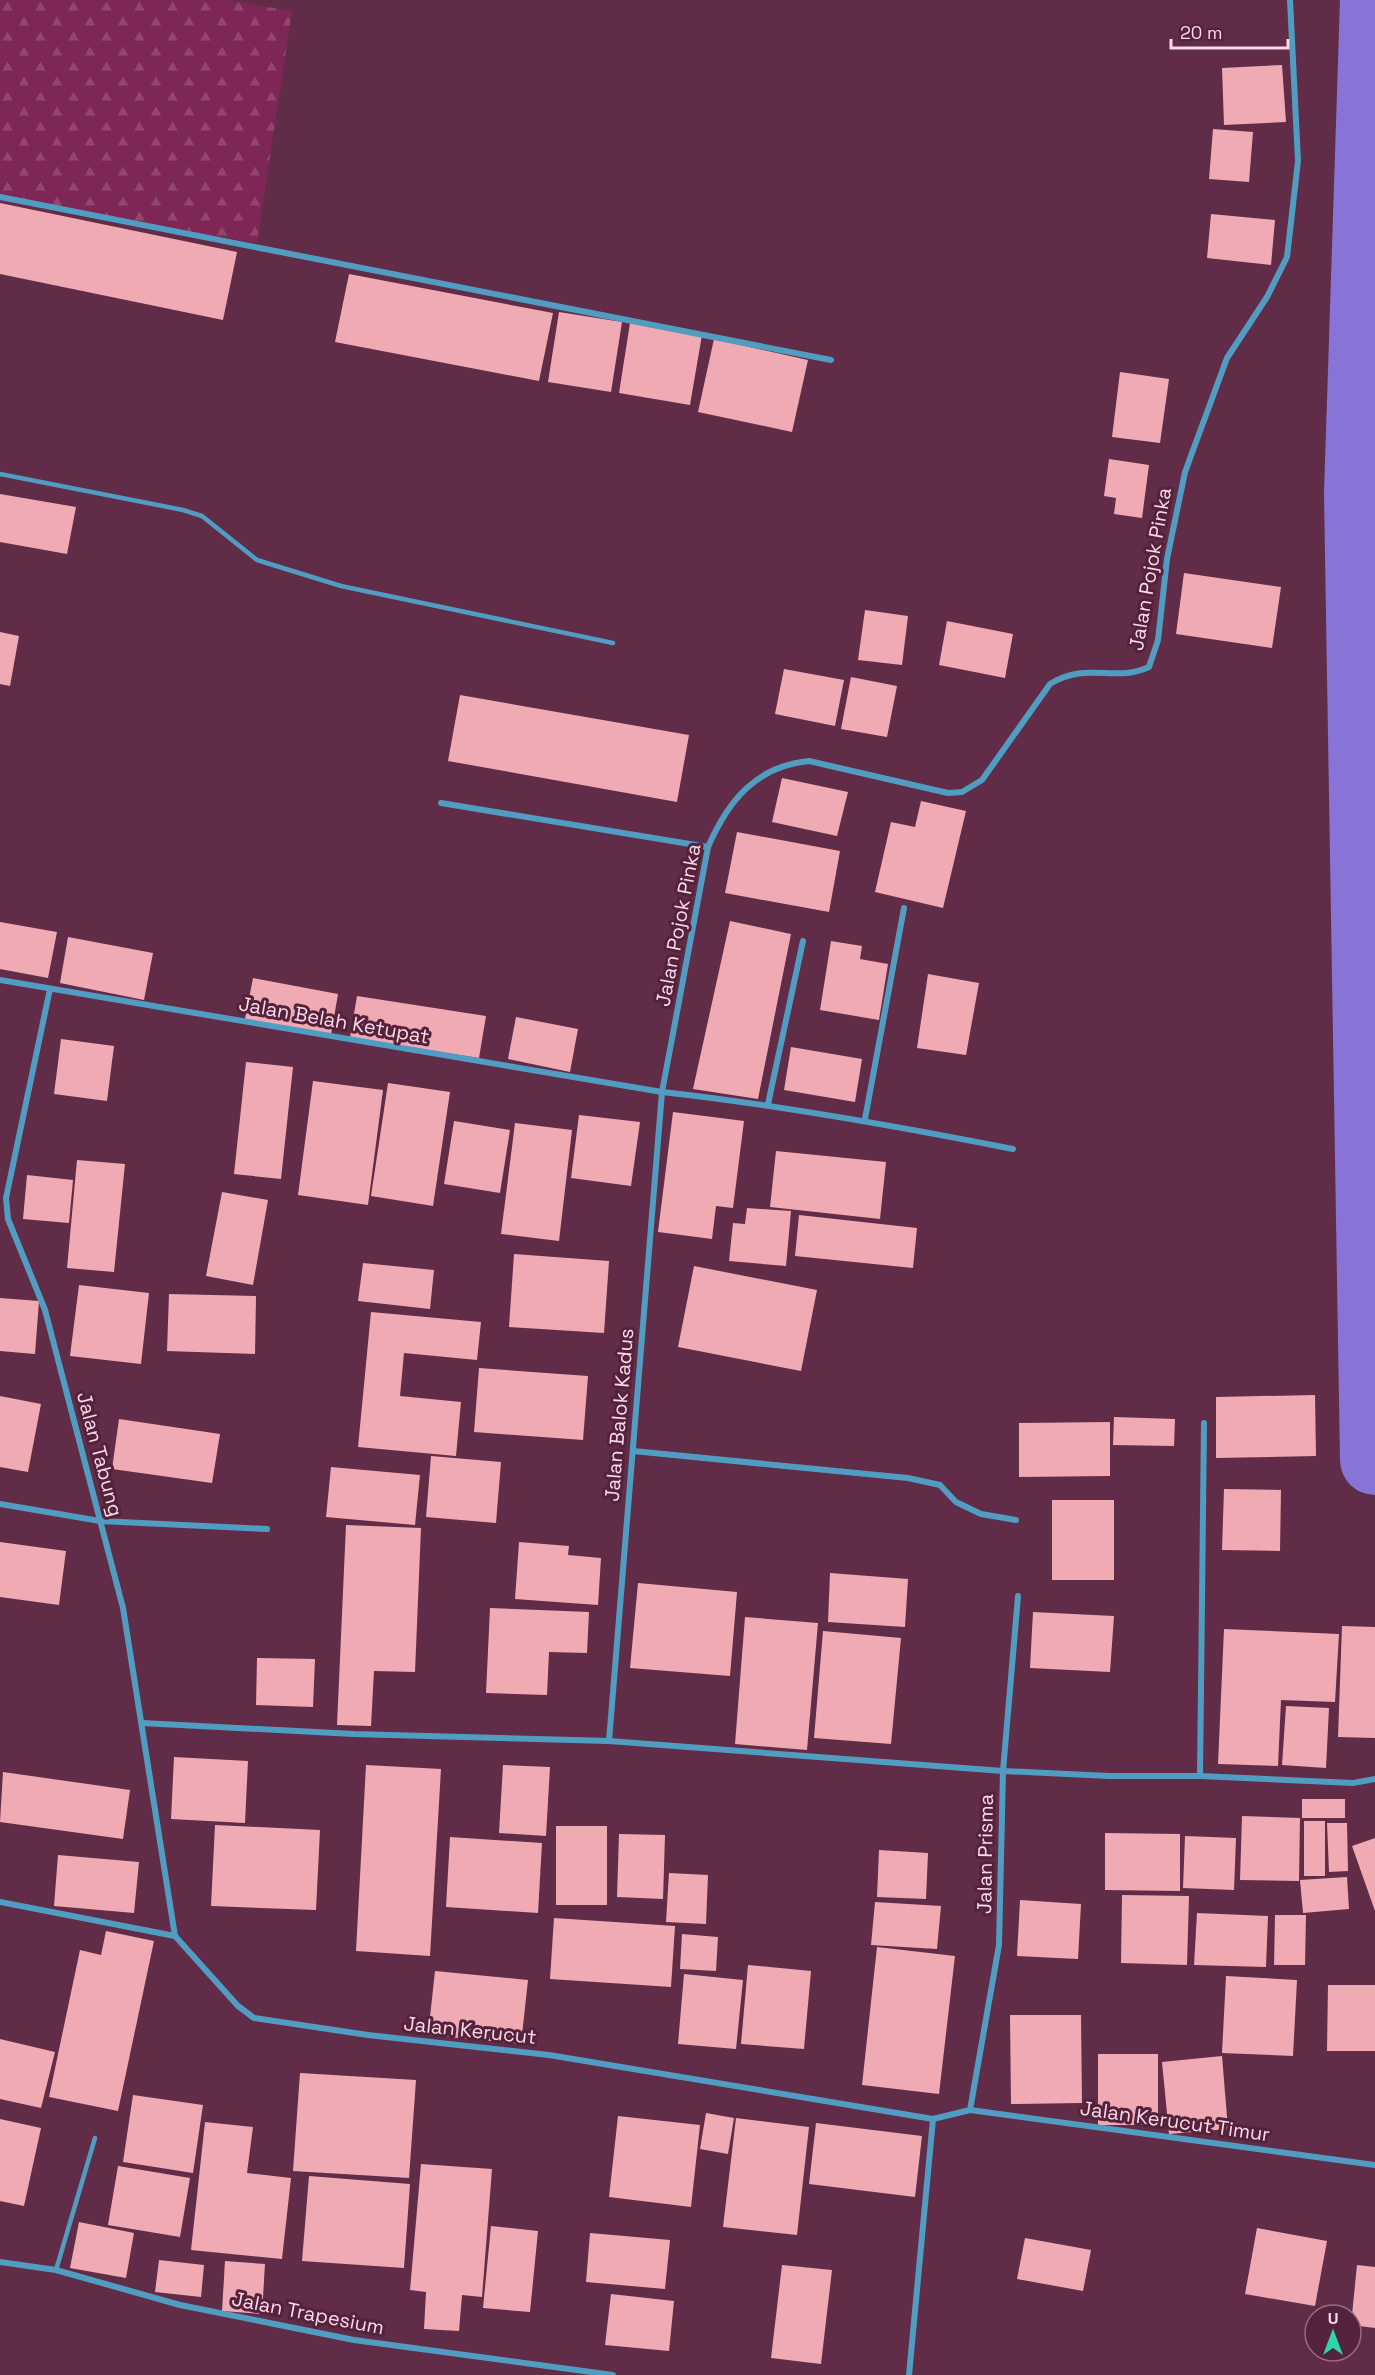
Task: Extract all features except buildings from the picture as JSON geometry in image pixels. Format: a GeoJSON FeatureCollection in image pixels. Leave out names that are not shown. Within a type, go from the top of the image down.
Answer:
{"type":"FeatureCollection","features":[{"type":"Feature","properties":{"kind":"street","name":"Jalan Pojok Pinka"},"geometry":{"type":"LineString","coordinates":[[662,1092],[708,847],[722,814],[758,779],[788,763],[809,761],[948,793],[962,792],[982,780],[1050,684],[1078,671],[1136,673],[1149,667],[1158,640],[1167,559],[1185,472],[1227,358],[1267,297],[1287,257],[1298,161],[1290,0]]}},
{"type":"Feature","properties":{"kind":"street"},"geometry":{"type":"LineString","coordinates":[[0,197],[831,360]]}},
{"type":"Feature","properties":{"kind":"street"},"geometry":{"type":"LineString","coordinates":[[441,803],[708,847]]}},
{"type":"Feature","properties":{"kind":"street"},"geometry":{"type":"LineString","coordinates":[[865,1119],[904,908]]}},
{"type":"Feature","properties":{"kind":"street"},"geometry":{"type":"LineString","coordinates":[[768,1104],[803,941]]}},
{"type":"Feature","properties":{"kind":"street","name":"Jalan Belah Ketupat"},"geometry":{"type":"LineString","coordinates":[[0,980],[662,1092],[768,1104],[865,1119],[1013,1149]]}},
{"type":"Feature","properties":{"kind":"street","name":"Jalan Tabung"},"geometry":{"type":"LineString","coordinates":[[50,989],[4,1208],[45,1310],[123,1608],[175,1936]]}},
{"type":"Feature","properties":{"kind":"street","name":"Jalan Balok Kadus"},"geometry":{"type":"LineString","coordinates":[[609,1741],[662,1092]]}},
{"type":"Feature","properties":{"kind":"street"},"geometry":{"type":"LineString","coordinates":[[1200,1776],[1203,1423]]}},
{"type":"Feature","properties":{"kind":"street"},"geometry":{"type":"LineString","coordinates":[[633,1451],[908,1478],[940,1485],[956,1502],[981,1514],[1016,1520]]}},
{"type":"Feature","properties":{"kind":"street"},"geometry":{"type":"LineString","coordinates":[[0,1504],[100,1521],[267,1529]]}},
{"type":"Feature","properties":{"kind":"street","name":"Jalan Prisma"},"geometry":{"type":"LineString","coordinates":[[970,2110],[999,1945],[1003,1771],[1018,1596]]}},
{"type":"Feature","properties":{"kind":"street"},"geometry":{"type":"LineString","coordinates":[[142,1723],[354,1734],[609,1741],[1003,1771],[1109,1776],[1200,1776],[1353,1783],[1375,1779]]}},
{"type":"Feature","properties":{"kind":"street"},"geometry":{"type":"LineString","coordinates":[[0,1902],[175,1936]]}},
{"type":"Feature","properties":{"kind":"street","name":"Jalan Kerucut"},"geometry":{"type":"LineString","coordinates":[[175,1936],[238,2006],[255,2018],[368,2035],[549,2055],[933,2120],[970,2110]]}},
{"type":"Feature","properties":{"kind":"street","name":"Jalan Kerucut Timur"},"geometry":{"type":"LineString","coordinates":[[970,2110],[1375,2165]]}},
{"type":"Feature","properties":{"kind":"street"},"geometry":{"type":"LineString","coordinates":[[909,2375],[933,2120]]}},
{"type":"Feature","properties":{"kind":"street","name":"Jalan Trapesium"},"geometry":{"type":"LineString","coordinates":[[0,2262],[56,2270],[180,2305],[354,2340],[613,2375]]}},
{"type":"Feature","properties":{"kind":"lane"},"geometry":{"type":"LineString","coordinates":[[0,474],[183,510],[201,516],[257,560],[341,586],[613,643]]}},
{"type":"Feature","properties":{"kind":"lane"},"geometry":{"type":"LineString","coordinates":[[56,2270],[95,2138]]}},
{"type":"Feature","properties":{"kind":"green space"},"geometry":{"type":"Polygon","coordinates":[[[0,0],[226,0],[292,11],[257,243],[0,201],[0,0]]]}},
{"type":"Feature","properties":{"kind":"waterway"},"geometry":{"type":"LineString","coordinates":[[1375,0],[1359,494],[1375,1460]]}}]}
